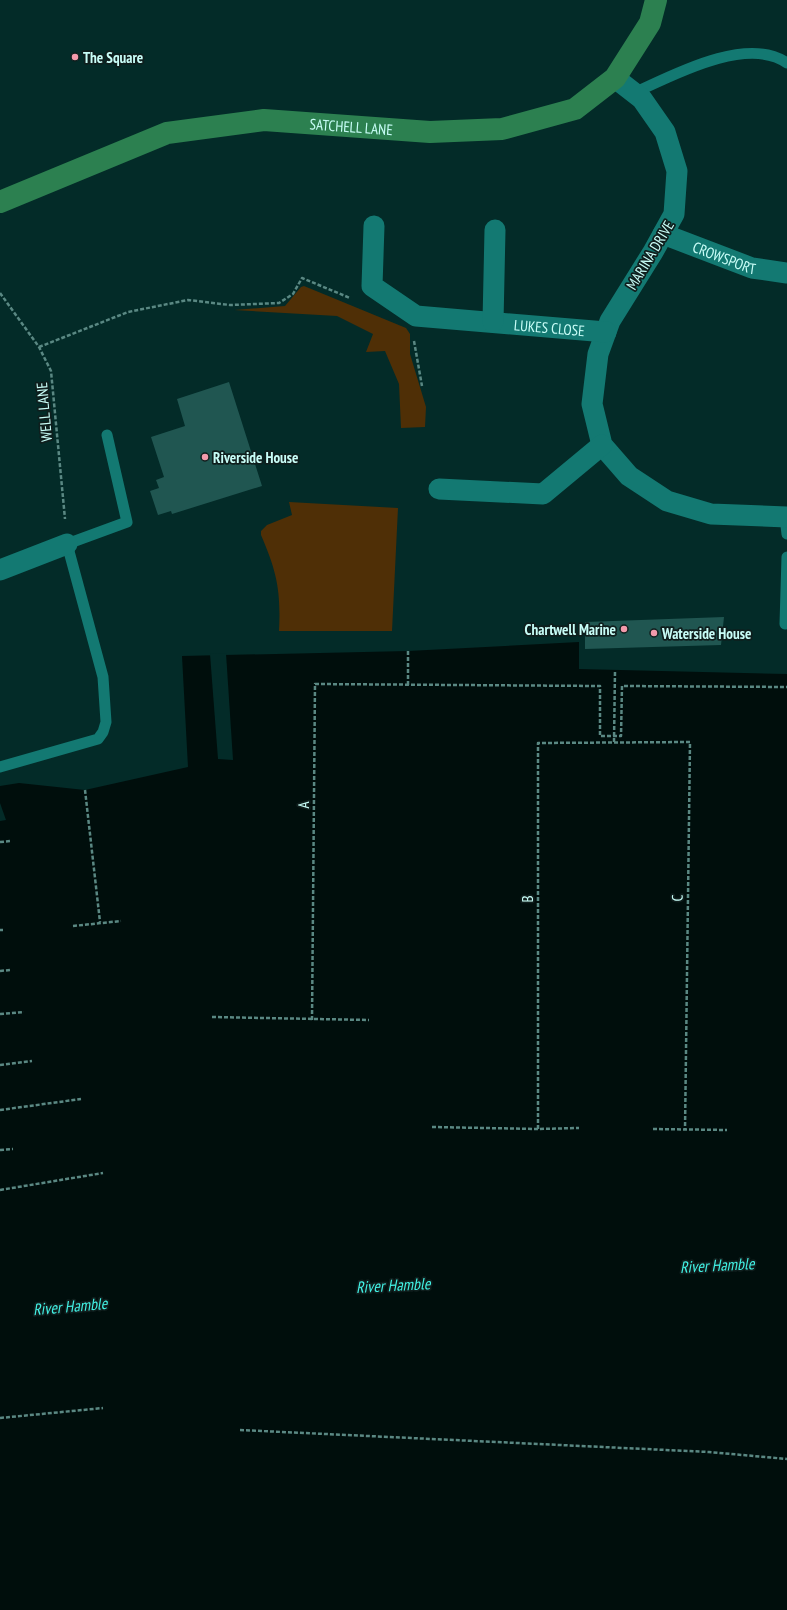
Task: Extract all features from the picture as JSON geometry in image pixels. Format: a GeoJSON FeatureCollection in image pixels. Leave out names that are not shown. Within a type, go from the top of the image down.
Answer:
{"type":"FeatureCollection","features":[{"type":"Feature","properties":{"kind":"street","name":"SATCHELL LANE"},"geometry":{"type":"LineString","coordinates":[[0,202],[167,133],[264,120],[430,132],[502,129],[575,109],[615,78],[650,23],[656,0]]}},
{"type":"Feature","properties":{"kind":"street","name":"MARINA DRIVE"},"geometry":{"type":"LineString","coordinates":[[615,78],[642,99],[665,132],[677,171],[674,214],[610,321],[598,354],[592,404],[602,446],[629,476],[667,502],[711,514],[786,522]]}},
{"type":"Feature","properties":{"kind":"street","name":"LUKES CLOSE"},"geometry":{"type":"LineString","coordinates":[[374,226],[372,286],[416,316],[606,332]]}},
{"type":"Feature","properties":{"kind":"street","name":"LUKES CLOSE"},"geometry":{"type":"LineString","coordinates":[[493,322],[495,230]]}},
{"type":"Feature","properties":{"kind":"street","name":"CROWSPORT"},"geometry":{"type":"LineString","coordinates":[[663,234],[752,268],[787,273]]}},
{"type":"Feature","properties":{"kind":"street"},"geometry":{"type":"LineString","coordinates":[[439,489],[543,494],[602,446]]}},
{"type":"Feature","properties":{"kind":"street"},"geometry":{"type":"LineString","coordinates":[[0,570],[67,544]]}},
{"type":"Feature","properties":{"kind":"lane"},"geometry":{"type":"LineString","coordinates":[[634,93],[700,63],[744,53],[778,57],[787,63]]}},
{"type":"Feature","properties":{"kind":"lane"},"geometry":{"type":"LineString","coordinates":[[1,764],[83,744],[98,739],[103,732],[106,722],[103,677],[67,544],[127,522],[107,435]]}},
{"type":"Feature","properties":{"kind":"lane"},"geometry":{"type":"LineString","coordinates":[[785,624],[787,557]]}},
{"type":"Feature","properties":{"kind":"path"},"geometry":{"type":"LineString","coordinates":[[39,347],[128,312],[188,300],[230,305],[279,303],[293,294],[302,278],[353,299]]}},
{"type":"Feature","properties":{"kind":"path","name":"WELL LANE"},"geometry":{"type":"LineString","coordinates":[[0,293],[39,347],[51,371],[67,544]]}},
{"type":"Feature","properties":{"kind":"path"},"geometry":{"type":"LineString","coordinates":[[414,336],[422,386]]}},
{"type":"Feature","properties":{"kind":"path"},"geometry":{"type":"LineString","coordinates":[[408,651],[408,685],[600,686],[600,736],[622,736],[622,686],[787,687]]}},
{"type":"Feature","properties":{"kind":"path"},"geometry":{"type":"LineString","coordinates":[[614,742],[615,671]]}},
{"type":"Feature","properties":{"kind":"path","name":"A"},"geometry":{"type":"LineString","coordinates":[[312,1020],[315,684],[408,685]]}},
{"type":"Feature","properties":{"kind":"path","name":"B"},"geometry":{"type":"LineString","coordinates":[[538,1130],[538,743],[614,742]]}},
{"type":"Feature","properties":{"kind":"path","name":"C"},"geometry":{"type":"LineString","coordinates":[[614,742],[690,742],[685,1130]]}},
{"type":"Feature","properties":{"kind":"path"},"geometry":{"type":"LineString","coordinates":[[85,790],[100,922]]}},
{"type":"Feature","properties":{"kind":"path"},"geometry":{"type":"LineString","coordinates":[[0,842],[11,841]]}},
{"type":"Feature","properties":{"kind":"path"},"geometry":{"type":"LineString","coordinates":[[73,926],[121,920]]}},
{"type":"Feature","properties":{"kind":"path"},"geometry":{"type":"LineString","coordinates":[[0,971],[10,970]]}},
{"type":"Feature","properties":{"kind":"path"},"geometry":{"type":"LineString","coordinates":[[0,1014],[24,1012]]}},
{"type":"Feature","properties":{"kind":"path"},"geometry":{"type":"LineString","coordinates":[[212,1017],[369,1020]]}},
{"type":"Feature","properties":{"kind":"path"},"geometry":{"type":"LineString","coordinates":[[0,1065],[32,1060]]}},
{"type":"Feature","properties":{"kind":"path"},"geometry":{"type":"LineString","coordinates":[[0,1110],[81,1099]]}},
{"type":"Feature","properties":{"kind":"path"},"geometry":{"type":"LineString","coordinates":[[432,1127],[538,1130],[579,1128]]}},
{"type":"Feature","properties":{"kind":"path"},"geometry":{"type":"LineString","coordinates":[[653,1129],[727,1130]]}},
{"type":"Feature","properties":{"kind":"path"},"geometry":{"type":"LineString","coordinates":[[0,1150],[13,1149]]}},
{"type":"Feature","properties":{"kind":"path"},"geometry":{"type":"LineString","coordinates":[[0,1190],[103,1173]]}},
{"type":"Feature","properties":{"kind":"path"},"geometry":{"type":"LineString","coordinates":[[0,1418],[103,1408]]}},
{"type":"Feature","properties":{"kind":"path"},"geometry":{"type":"LineString","coordinates":[[240,1430],[709,1452],[787,1459]]}},
{"type":"Feature","properties":{"kind":"shaded area"},"geometry":{"type":"Polygon","coordinates":[[[304,286],[406,328],[410,334],[410,354],[426,407],[425,427],[401,428],[399,384],[385,351],[366,352],[373,334],[337,316],[234,310],[285,306],[301,287],[304,286]]]}},
{"type":"Feature","properties":{"kind":"shaded area"},"geometry":{"type":"Polygon","coordinates":[[[289,502],[398,508],[392,631],[279,631],[277,582],[261,531],[267,525],[292,515],[289,502]]]}},
{"type":"Feature","properties":{"kind":"water","name":"River Hamble"},"geometry":{"type":"Polygon","coordinates":[[[579,642],[579,669],[787,674],[787,1610],[0,1610],[0,821],[6,820],[0,803],[0,786],[19,783],[85,790],[188,767],[182,656],[408,651],[579,642]]]}},
{"type":"Feature","properties":{"kind":"pier"},"geometry":{"type":"Polygon","coordinates":[[[226,653],[233,760],[218,759],[210,654],[226,653]]]}},
{"type":"Feature","properties":{"kind":"building","name":"Riverside House"},"geometry":{"type":"Polygon","coordinates":[[[229,382],[262,486],[172,514],[171,511],[158,515],[150,491],[159,488],[156,480],[164,477],[151,437],[185,426],[177,399],[229,382]]]}},
{"type":"Feature","properties":{"kind":"building","name":"Waterside House"},"geometry":{"type":"Polygon","coordinates":[[[724,617],[721,645],[585,649],[585,622],[724,617]]]}},
{"type":"Feature","properties":{"kind":"place","name":"The Square"},"geometry":{"type":"Point","coordinates":[75,57]}},
{"type":"Feature","properties":{"kind":"place","name":"Riverside House"},"geometry":{"type":"Point","coordinates":[205,457]}},
{"type":"Feature","properties":{"kind":"place","name":"Chartwell Marine"},"geometry":{"type":"Point","coordinates":[624,629]}},
{"type":"Feature","properties":{"kind":"place","name":"Waterside House"},"geometry":{"type":"Point","coordinates":[654,633]}}]}
